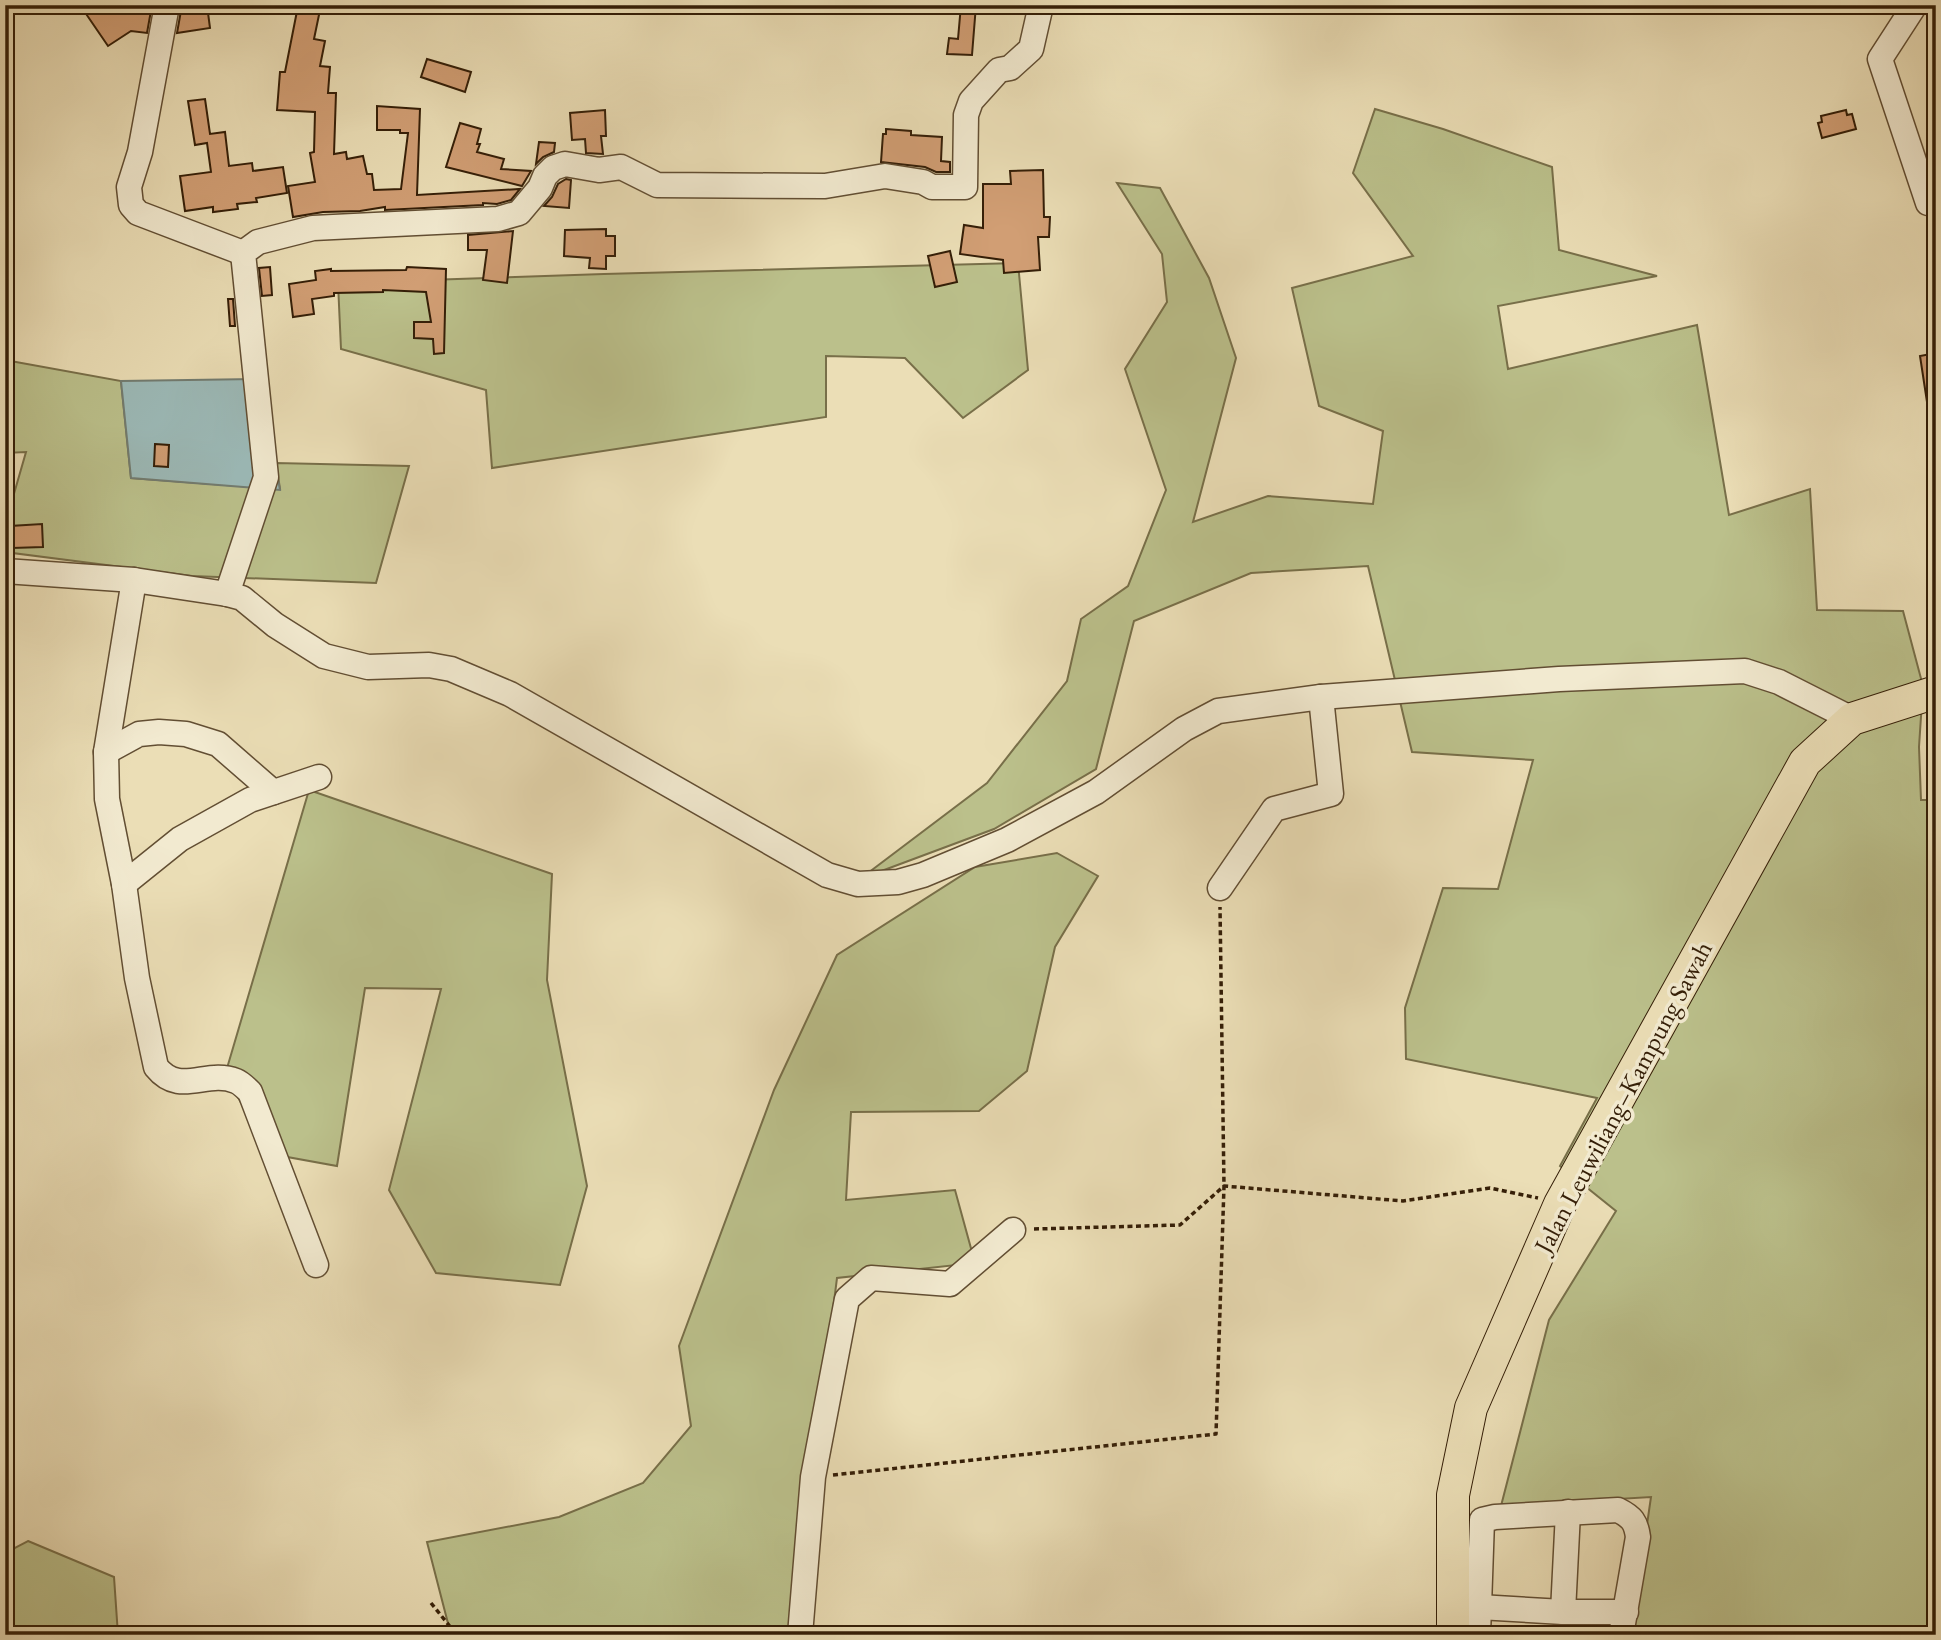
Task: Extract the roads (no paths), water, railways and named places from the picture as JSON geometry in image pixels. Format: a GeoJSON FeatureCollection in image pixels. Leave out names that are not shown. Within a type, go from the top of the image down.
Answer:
{"type":"FeatureCollection","features":[{"type":"Feature","properties":{"kind":"main road","name":"Jalan Leuwiliang–Kampung Sawah"},"geometry":{"type":"LineString","coordinates":[[1453,1635],[1453,1495],[1471,1408],[1560,1204],[1805,762],[1852,719],[1936,692]]}},
{"type":"Feature","properties":{"kind":"street"},"geometry":{"type":"LineString","coordinates":[[167,5],[140,152],[129,187],[131,205],[138,213],[243,253]]}},
{"type":"Feature","properties":{"kind":"street"},"geometry":{"type":"LineString","coordinates":[[243,253],[258,243],[313,228],[498,219],[519,213],[540,188],[545,176],[553,168],[565,164],[599,170],[621,167],[657,184],[825,186],[885,176],[923,182],[932,187],[965,187],[965,115],[971,101],[999,70],[1010,68],[1031,49],[1041,5]]}},
{"type":"Feature","properties":{"kind":"street"},"geometry":{"type":"LineString","coordinates":[[1914,5],[1880,59],[1928,203],[1936,200]]}},
{"type":"Feature","properties":{"kind":"street"},"geometry":{"type":"LineString","coordinates":[[228,594],[266,477],[243,253]]}},
{"type":"Feature","properties":{"kind":"street"},"geometry":{"type":"LineString","coordinates":[[5,571],[134,580],[228,594],[242,598],[275,625],[324,656],[368,667],[429,665],[451,669],[510,694],[827,875],[858,884],[898,882],[1007,840],[1096,792],[1184,729],[1218,711],[1321,697],[1559,679],[1745,671],[1779,682],[1852,719]]}},
{"type":"Feature","properties":{"kind":"street"},"geometry":{"type":"LineString","coordinates":[[134,580],[106,752],[107,799],[124,884],[137,978],[156,1066],[165,1077],[183,1082],[212,1077],[237,1081],[250,1092],[316,1265]]}},
{"type":"Feature","properties":{"kind":"street"},"geometry":{"type":"LineString","coordinates":[[1220,888],[1274,809],[1331,794],[1321,697]]}},
{"type":"Feature","properties":{"kind":"street"},"geometry":{"type":"LineString","coordinates":[[106,752],[139,734],[186,734],[218,744],[273,792]]}},
{"type":"Feature","properties":{"kind":"street"},"geometry":{"type":"LineString","coordinates":[[124,884],[180,839],[250,800],[318,778]]}},
{"type":"Feature","properties":{"kind":"street"},"geometry":{"type":"LineString","coordinates":[[800,1635],[813,1477],[847,1299],[871,1278],[950,1284],[1013,1230]]}},
{"type":"Feature","properties":{"kind":"street"},"geometry":{"type":"LineString","coordinates":[[1478,1635],[1482,1520],[1618,1510],[1631,1516],[1637,1525],[1638,1537],[1623,1623],[1563,1612],[1479,1607]]}},
{"type":"Feature","properties":{"kind":"street"},"geometry":{"type":"LineString","coordinates":[[1563,1612],[1568,1512]]}},
{"type":"Feature","properties":{"kind":"water"},"geometry":{"type":"Polygon","coordinates":[[[260,379],[280,490],[131,478],[121,381],[260,379]]]}}]}
